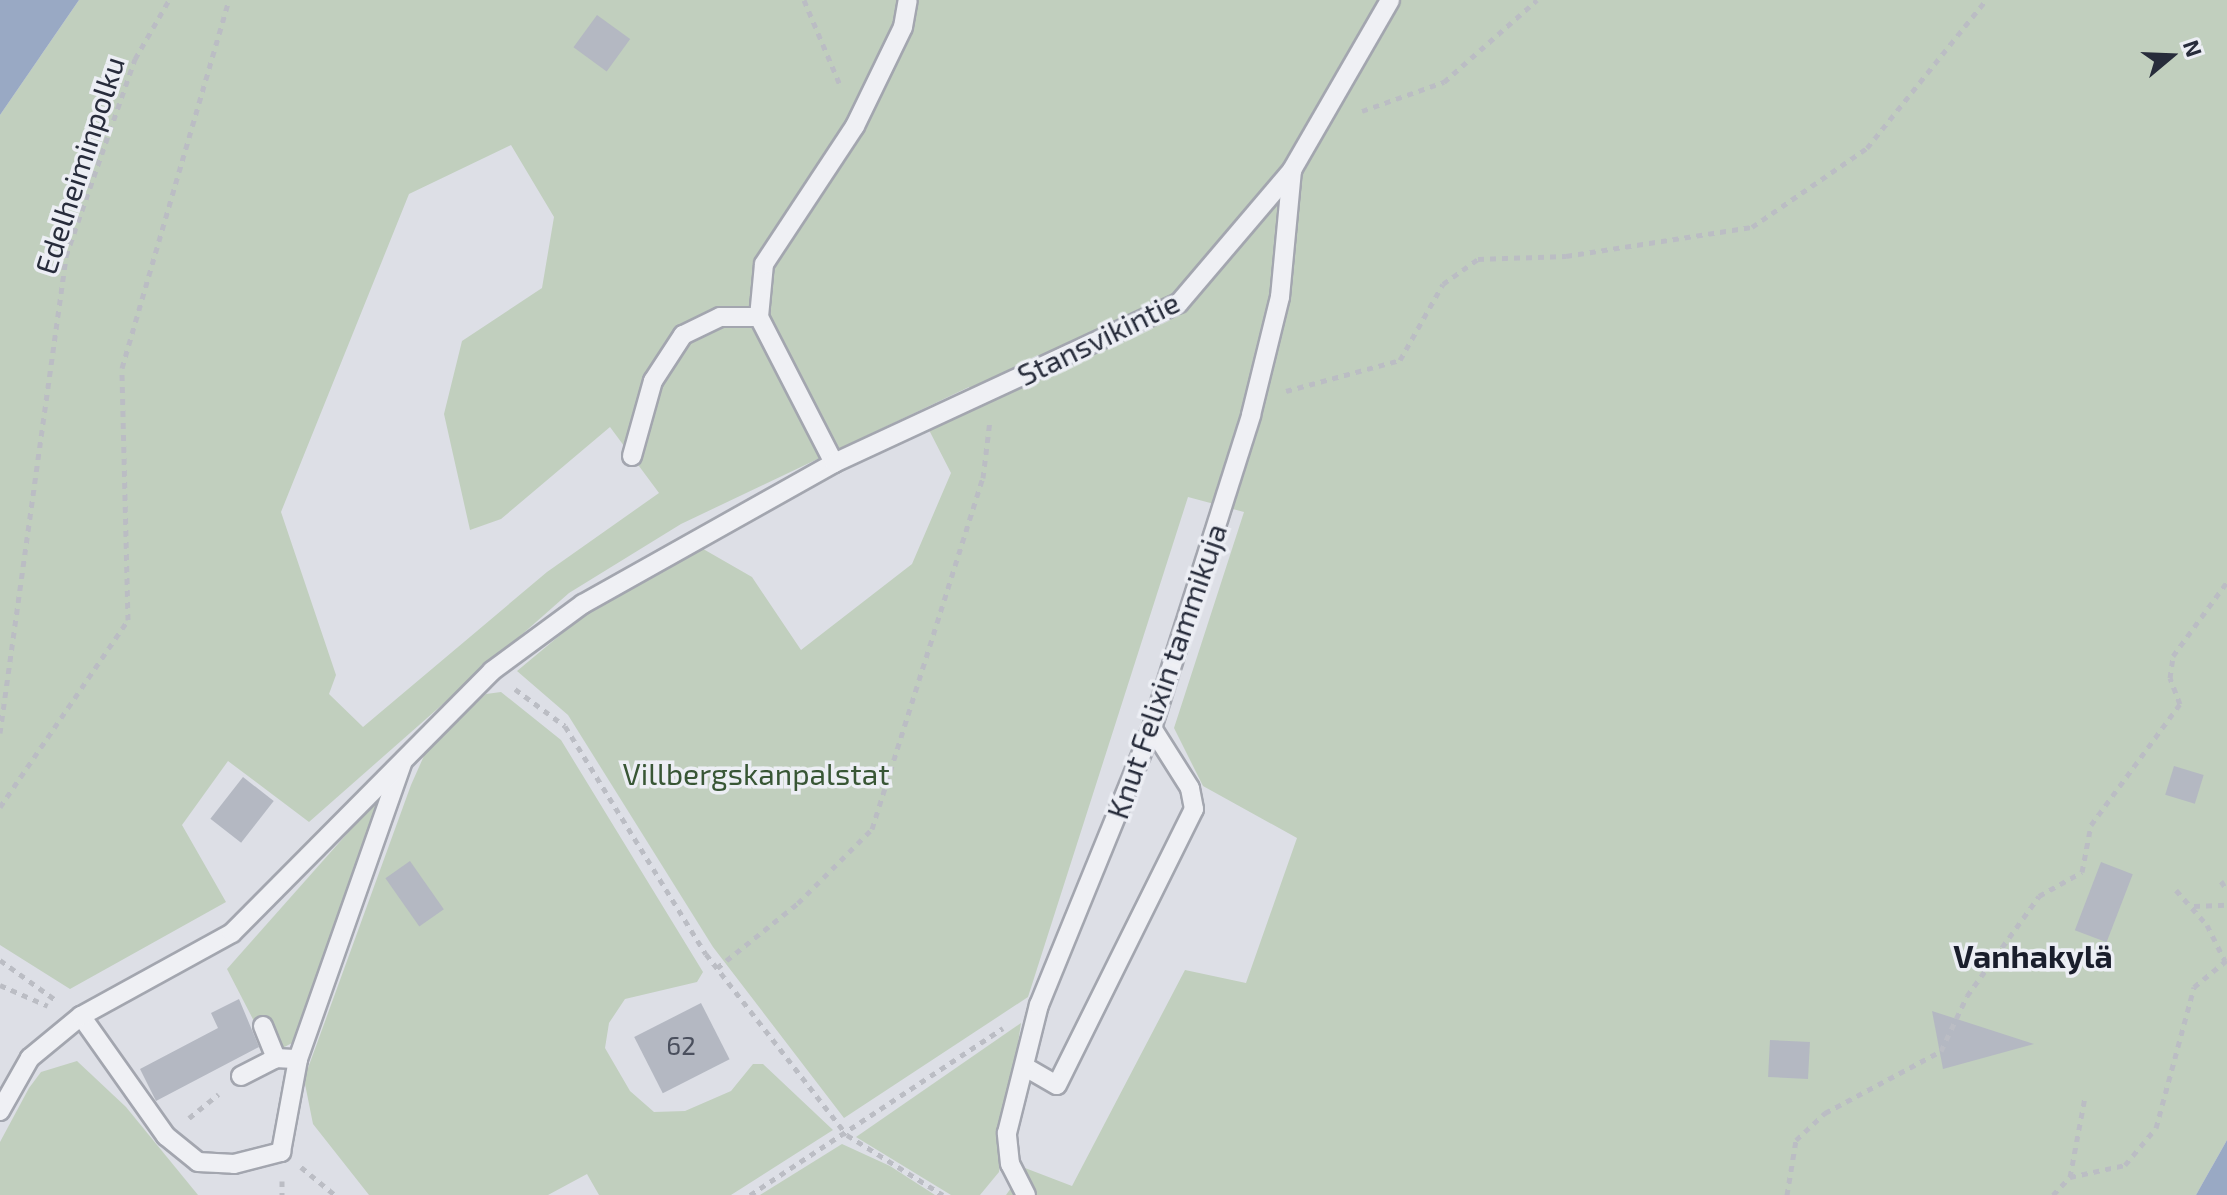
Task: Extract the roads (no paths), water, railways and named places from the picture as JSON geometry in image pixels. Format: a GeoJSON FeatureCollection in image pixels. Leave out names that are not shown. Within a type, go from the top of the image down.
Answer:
{"type":"FeatureCollection","features":[{"type":"Feature","properties":{"kind":"lane"},"geometry":{"type":"LineString","coordinates":[[834,463],[759,317],[764,264],[855,126],[903,27],[908,0]]}},
{"type":"Feature","properties":{"kind":"lane","name":"Stansvikintie"},"geometry":{"type":"LineString","coordinates":[[0,1111],[30,1058],[81,1016],[232,933],[492,671],[687,540],[834,463],[1179,303],[1292,170],[1390,0]]}},
{"type":"Feature","properties":{"kind":"lane","name":"Knut Felixin tammikuja"},"geometry":{"type":"LineString","coordinates":[[1026,1195],[1010,1164],[1007,1133],[1027,1068],[1039,1005],[1152,728],[1254,401],[1280,297],[1292,170]]}},
{"type":"Feature","properties":{"kind":"lane"},"geometry":{"type":"LineString","coordinates":[[632,456],[653,381],[683,335],[720,317],[759,317]]}},
{"type":"Feature","properties":{"kind":"lane"},"geometry":{"type":"LineString","coordinates":[[1027,1068],[1057,1085],[1194,809],[1190,788],[1152,728]]}},
{"type":"Feature","properties":{"kind":"lane"},"geometry":{"type":"LineString","coordinates":[[81,1016],[166,1136],[198,1162],[234,1164],[281,1152],[298,1059],[405,756]]}},
{"type":"Feature","properties":{"kind":"lane"},"geometry":{"type":"LineString","coordinates":[[263,1026],[276,1058]]}},
{"type":"Feature","properties":{"kind":"lane"},"geometry":{"type":"LineString","coordinates":[[241,1076],[276,1058],[298,1059]]}},
{"type":"Feature","properties":{"kind":"water"},"geometry":{"type":"Polygon","coordinates":[[[0,0],[79,0],[0,115],[0,0]]]}},
{"type":"Feature","properties":{"kind":"water"},"geometry":{"type":"Polygon","coordinates":[[[2227,1140],[2227,1195],[2196,1195],[2227,1140]]]}},
{"type":"Feature","properties":{"kind":"district","name":"Vanhakylä"},"geometry":{"type":"Point","coordinates":[2033,955]}},
{"type":"Feature","properties":{"kind":"park label","name":"Villbergskanpalstat"},"geometry":{"type":"Point","coordinates":[756,773]}}]}
